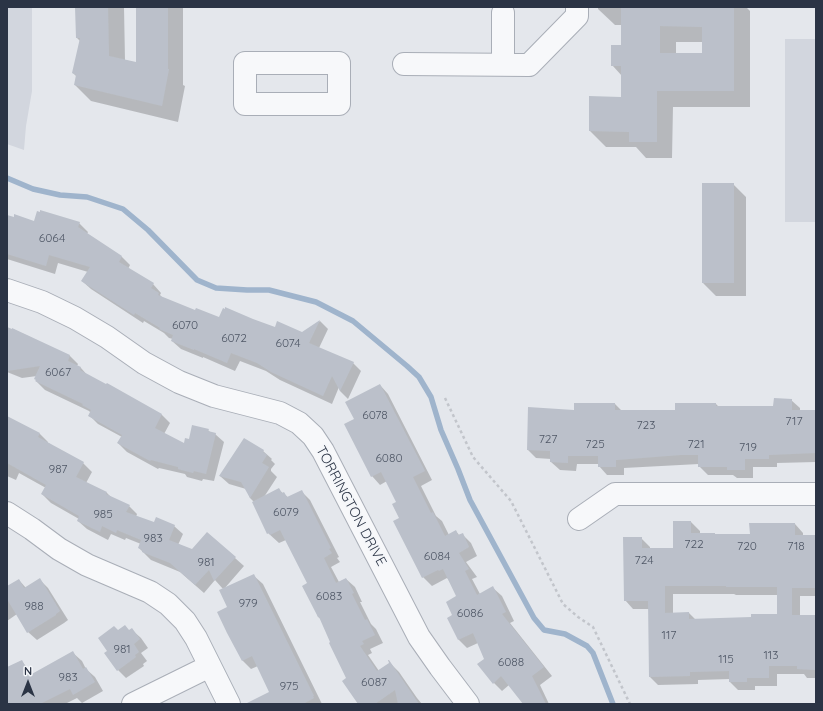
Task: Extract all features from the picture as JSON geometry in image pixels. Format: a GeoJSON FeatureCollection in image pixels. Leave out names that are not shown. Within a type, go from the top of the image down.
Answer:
{"type":"FeatureCollection","features":[{"type":"Feature","properties":{"kind":"street"},"geometry":{"type":"LineString","coordinates":[[404,64],[529,65],[577,16],[577,7]]}},
{"type":"Feature","properties":{"kind":"street"},"geometry":{"type":"LineString","coordinates":[[503,12],[503,64]]}},
{"type":"Feature","properties":{"kind":"street","name":"TORRINGTON DRIVE"},"geometry":{"type":"LineString","coordinates":[[7,290],[42,302],[75,318],[107,337],[144,363],[179,382],[214,396],[280,413],[299,423],[313,436],[323,451],[419,637],[468,704]]}},
{"type":"Feature","properties":{"kind":"street"},"geometry":{"type":"LineString","coordinates":[[579,519],[616,494],[816,494]]}},
{"type":"Feature","properties":{"kind":"street"},"geometry":{"type":"LineString","coordinates":[[7,513],[59,549],[82,562],[150,592],[168,604],[185,621],[196,638],[229,704]]}},
{"type":"Feature","properties":{"kind":"street"},"geometry":{"type":"LineString","coordinates":[[133,704],[210,666]]}},
{"type":"Feature","properties":{"kind":"path"},"geometry":{"type":"LineString","coordinates":[[445,398],[473,457],[510,501],[563,604],[593,627],[630,704]]}},
{"type":"Feature","properties":{"kind":"shaded area"},"geometry":{"type":"Polygon","coordinates":[[[7,7],[32,7],[32,91],[26,126],[24,150],[7,144],[7,7]]]}},
{"type":"Feature","properties":{"kind":"shaded area"},"geometry":{"type":"Polygon","coordinates":[[[785,39],[816,39],[816,222],[785,222],[785,39]]]}},
{"type":"Feature","properties":{"kind":"building"},"geometry":{"type":"Polygon","coordinates":[[[75,7],[108,7],[109,56],[136,62],[136,7],[168,7],[169,69],[162,106],[74,85],[76,75],[72,73],[80,38],[76,38],[75,7]]]}},
{"type":"Feature","properties":{"kind":"building"},"geometry":{"type":"Polygon","coordinates":[[[621,7],[734,7],[734,91],[657,91],[657,142],[629,142],[629,132],[589,131],[589,96],[621,97],[621,66],[611,66],[611,45],[621,45],[621,7]],[[660,26],[660,53],[702,53],[702,27],[660,26]]]}},
{"type":"Feature","properties":{"kind":"building"},"geometry":{"type":"Polygon","coordinates":[[[702,183],[734,183],[734,283],[702,283],[702,183]]]}},
{"type":"Feature","properties":{"kind":"building"},"geometry":{"type":"Polygon","coordinates":[[[40,210],[80,222],[78,227],[122,256],[119,262],[154,283],[151,288],[159,293],[158,295],[195,310],[196,308],[219,317],[223,308],[225,309],[225,307],[275,327],[277,321],[302,332],[320,320],[309,343],[354,362],[340,391],[332,376],[323,396],[271,372],[257,363],[231,353],[227,363],[171,341],[173,335],[159,329],[160,328],[135,313],[134,315],[81,281],[90,267],[49,255],[46,266],[7,254],[7,215],[14,217],[14,214],[34,221],[37,211],[40,212],[40,210]]]}},
{"type":"Feature","properties":{"kind":"building"},"geometry":{"type":"Polygon","coordinates":[[[7,327],[70,355],[68,361],[81,367],[80,370],[106,384],[107,383],[162,414],[155,428],[184,443],[185,438],[189,439],[192,425],[209,429],[208,431],[216,433],[206,474],[194,471],[193,473],[178,469],[178,467],[150,461],[117,443],[122,435],[88,416],[91,410],[82,405],[83,404],[35,381],[36,380],[34,379],[40,366],[7,371],[7,327]]]}},
{"type":"Feature","properties":{"kind":"building"},"geometry":{"type":"Polygon","coordinates":[[[380,384],[425,471],[413,477],[431,513],[433,512],[445,536],[456,530],[458,535],[463,533],[469,547],[459,553],[469,569],[465,571],[477,595],[493,586],[506,612],[502,614],[544,667],[532,676],[546,704],[523,704],[501,676],[493,684],[477,664],[484,659],[473,633],[458,640],[447,618],[452,615],[446,602],[456,596],[443,569],[422,578],[393,521],[399,518],[392,504],[396,502],[381,472],[371,477],[344,424],[354,419],[345,402],[380,384]]]}},
{"type":"Feature","properties":{"kind":"building"},"geometry":{"type":"Polygon","coordinates":[[[774,398],[792,399],[792,410],[815,410],[815,453],[769,455],[769,459],[745,459],[745,470],[727,470],[727,467],[698,467],[698,455],[616,460],[616,467],[598,467],[598,456],[568,456],[568,463],[550,462],[550,451],[527,450],[528,407],[574,410],[574,403],[615,403],[615,410],[675,410],[675,403],[716,403],[716,406],[773,406],[774,398]]]}},
{"type":"Feature","properties":{"kind":"building"},"geometry":{"type":"Polygon","coordinates":[[[7,416],[40,433],[38,437],[84,462],[76,477],[107,492],[106,494],[130,505],[126,512],[154,522],[156,517],[175,525],[169,540],[192,549],[207,532],[236,557],[214,581],[209,570],[195,585],[170,563],[142,552],[142,550],[138,548],[141,540],[117,530],[116,533],[102,526],[100,532],[77,521],[79,516],[41,494],[46,485],[7,463],[7,416]]]}},
{"type":"Feature","properties":{"kind":"building"},"geometry":{"type":"Polygon","coordinates":[[[244,438],[264,450],[263,452],[267,455],[262,463],[269,467],[250,498],[241,482],[219,476],[244,438]]]}},
{"type":"Feature","properties":{"kind":"building"},"geometry":{"type":"Polygon","coordinates":[[[279,488],[287,497],[302,490],[331,548],[329,549],[332,553],[324,558],[336,583],[346,578],[365,620],[367,619],[375,635],[362,641],[364,644],[360,646],[377,671],[389,663],[389,660],[419,704],[398,704],[395,690],[375,704],[358,704],[342,681],[346,678],[329,643],[330,642],[319,617],[302,586],[307,583],[280,530],[270,535],[269,533],[267,534],[252,502],[279,488]]]}},
{"type":"Feature","properties":{"kind":"building"},"geometry":{"type":"Polygon","coordinates":[[[673,521],[691,521],[691,533],[750,534],[749,523],[795,523],[795,535],[816,535],[816,588],[792,588],[792,615],[816,615],[816,670],[797,669],[797,666],[769,666],[769,678],[747,678],[747,682],[729,682],[729,671],[690,672],[690,676],[649,677],[648,601],[624,601],[623,537],[642,537],[642,548],[673,548],[673,521]],[[665,586],[665,613],[689,612],[689,619],[751,617],[751,614],[777,614],[777,587],[665,586]]]}},
{"type":"Feature","properties":{"kind":"building"},"geometry":{"type":"Polygon","coordinates":[[[254,574],[314,696],[314,698],[303,704],[245,704],[269,692],[252,656],[242,661],[217,612],[227,607],[219,590],[254,574]]]}},
{"type":"Feature","properties":{"kind":"building"},"geometry":{"type":"Polygon","coordinates":[[[40,578],[60,611],[27,633],[7,599],[7,586],[19,579],[24,588],[40,578]]]}},
{"type":"Feature","properties":{"kind":"building"},"geometry":{"type":"Polygon","coordinates":[[[125,625],[129,630],[132,628],[140,639],[134,644],[139,652],[135,655],[136,657],[117,671],[104,653],[107,651],[98,638],[114,626],[118,630],[125,625]]]}},
{"type":"Feature","properties":{"kind":"building"},"geometry":{"type":"Polygon","coordinates":[[[73,651],[83,669],[86,667],[95,682],[73,695],[70,689],[40,704],[7,704],[7,667],[22,660],[30,675],[73,651]]]}},
{"type":"Feature","properties":{"kind":"waterway"},"geometry":{"type":"LineString","coordinates":[[7,178],[33,189],[60,195],[87,197],[123,209],[148,230],[197,280],[216,288],[269,290],[316,302],[353,321],[407,366],[419,377],[431,397],[441,430],[470,500],[534,618],[544,630],[565,634],[587,646],[593,653],[613,704]]}}]}
